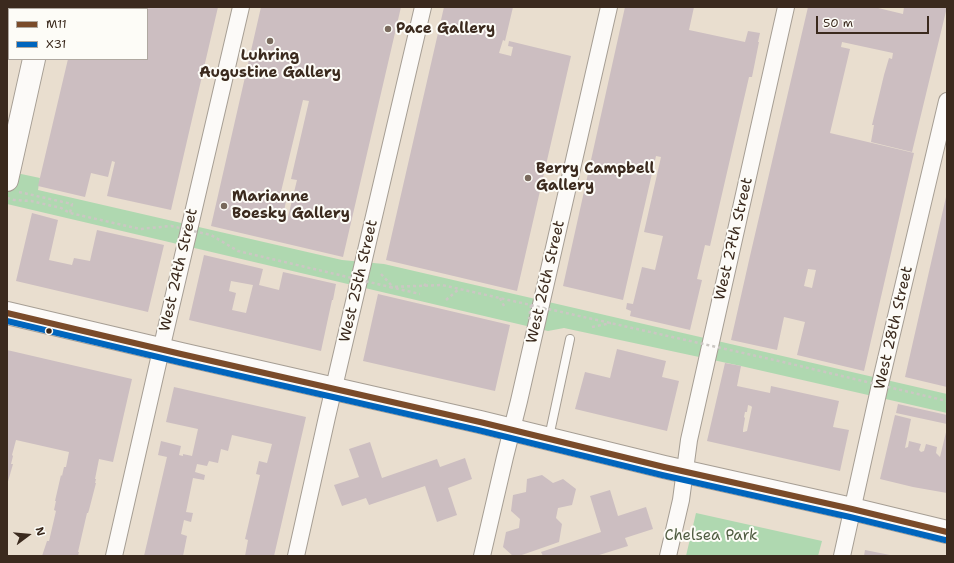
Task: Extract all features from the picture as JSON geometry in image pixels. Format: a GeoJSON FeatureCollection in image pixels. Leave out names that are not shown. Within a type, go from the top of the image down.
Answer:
{"type":"FeatureCollection","features":[{"type":"Feature","properties":{"kind":"main road"},"geometry":{"type":"LineString","coordinates":[[7,180],[34,60]]}},
{"type":"Feature","properties":{"kind":"main road"},"geometry":{"type":"LineString","coordinates":[[7,313],[161,350],[549,438],[947,532]]}},
{"type":"Feature","properties":{"kind":"street","name":"West 24th Street"},"geometry":{"type":"LineString","coordinates":[[114,556],[241,7]]}},
{"type":"Feature","properties":{"kind":"street","name":"West 25th Street"},"geometry":{"type":"LineString","coordinates":[[296,556],[423,7]]}},
{"type":"Feature","properties":{"kind":"street","name":"West 26th Street"},"geometry":{"type":"LineString","coordinates":[[482,556],[610,7]]}},
{"type":"Feature","properties":{"kind":"street","name":"West 27th Street"},"geometry":{"type":"LineString","coordinates":[[668,556],[681,500],[689,440],[786,7]]}},
{"type":"Feature","properties":{"kind":"street","name":"West 28th Street"},"geometry":{"type":"LineString","coordinates":[[842,556],[947,101]]}},
{"type":"Feature","properties":{"kind":"lane"},"geometry":{"type":"LineString","coordinates":[[549,438],[570,340]]}},
{"type":"Feature","properties":{"kind":"path"},"geometry":{"type":"LineString","coordinates":[[25,193],[68,202],[72,204],[70,213]]}},
{"type":"Feature","properties":{"kind":"path"},"geometry":{"type":"LineString","coordinates":[[7,198],[31,201],[61,208],[70,213],[140,229],[171,226],[211,235],[238,251],[420,294]]}},
{"type":"Feature","properties":{"kind":"path"},"geometry":{"type":"LineString","coordinates":[[381,274],[391,287]]}},
{"type":"Feature","properties":{"kind":"path"},"geometry":{"type":"LineString","coordinates":[[424,286],[428,281]]}},
{"type":"Feature","properties":{"kind":"path"},"geometry":{"type":"LineString","coordinates":[[391,287],[442,285],[783,362],[947,401]]}},
{"type":"Feature","properties":{"kind":"path"},"geometry":{"type":"LineString","coordinates":[[446,300],[459,289]]}},
{"type":"Feature","properties":{"kind":"path"},"geometry":{"type":"LineString","coordinates":[[500,298],[505,308]]}},
{"type":"Feature","properties":{"kind":"path"},"geometry":{"type":"LineString","coordinates":[[531,305],[529,318],[539,321],[546,308]]}},
{"type":"Feature","properties":{"kind":"path"},"geometry":{"type":"LineString","coordinates":[[592,327],[611,323]]}},
{"type":"Feature","properties":{"kind":"green space"},"geometry":{"type":"Polygon","coordinates":[[[7,171],[40,178],[38,190],[342,260],[384,264],[947,394],[947,413],[741,366],[564,328],[548,331],[7,204],[7,171]]]}},
{"type":"Feature","properties":{"kind":"green space","name":"Chelsea Park"},"geometry":{"type":"Polygon","coordinates":[[[696,513],[822,541],[818,556],[686,556],[696,513]]]}},
{"type":"Feature","properties":{"kind":"building"},"geometry":{"type":"Polygon","coordinates":[[[218,7],[171,210],[107,196],[115,162],[112,161],[108,177],[91,173],[85,197],[38,186],[68,60],[148,60],[148,8],[79,8],[218,7]]]}},
{"type":"Feature","properties":{"kind":"building"},"geometry":{"type":"Polygon","coordinates":[[[261,7],[401,7],[343,257],[211,226],[261,7]],[[303,100],[279,200],[286,201],[283,216],[288,217],[297,180],[291,179],[309,101],[303,100]]]}},
{"type":"Feature","properties":{"kind":"building"},"geometry":{"type":"Polygon","coordinates":[[[444,7],[513,7],[505,41],[503,40],[499,53],[511,56],[513,47],[508,46],[509,41],[571,56],[517,291],[386,260],[444,7]]]}},
{"type":"Feature","properties":{"kind":"building"},"geometry":{"type":"Polygon","coordinates":[[[625,7],[694,7],[689,30],[745,42],[748,31],[760,33],[752,77],[749,77],[710,246],[705,245],[697,279],[702,280],[690,330],[630,316],[631,311],[626,309],[627,303],[633,304],[642,267],[655,270],[663,236],[644,232],[661,157],[656,156],[623,300],[563,286],[625,7]]]}},
{"type":"Feature","properties":{"kind":"building"},"geometry":{"type":"Polygon","coordinates":[[[808,7],[874,7],[903,14],[904,7],[947,7],[912,152],[871,142],[874,125],[872,125],[884,75],[889,58],[892,59],[893,53],[842,42],[841,47],[850,49],[830,133],[914,153],[864,371],[797,355],[805,322],[784,317],[777,350],[731,340],[808,7]],[[808,269],[804,286],[812,288],[816,270],[808,269]]]}},
{"type":"Feature","properties":{"kind":"building"},"geometry":{"type":"Polygon","coordinates":[[[947,197],[947,387],[905,377],[947,197]]]}},
{"type":"Feature","properties":{"kind":"building"},"geometry":{"type":"Polygon","coordinates":[[[32,213],[58,220],[49,260],[72,265],[74,258],[90,261],[97,230],[164,245],[148,312],[16,281],[32,213]]]}},
{"type":"Feature","properties":{"kind":"building"},"geometry":{"type":"Polygon","coordinates":[[[204,255],[263,269],[259,285],[279,290],[283,272],[336,284],[321,351],[189,320],[204,255]],[[231,281],[229,291],[236,293],[232,310],[246,313],[253,285],[231,281]]]}},
{"type":"Feature","properties":{"kind":"building"},"geometry":{"type":"Polygon","coordinates":[[[378,294],[510,325],[495,391],[363,361],[378,294]]]}},
{"type":"Feature","properties":{"kind":"building"},"geometry":{"type":"Polygon","coordinates":[[[617,349],[666,361],[662,377],[679,381],[667,431],[575,409],[585,372],[610,378],[617,349]]]}},
{"type":"Feature","properties":{"kind":"building"},"geometry":{"type":"Polygon","coordinates":[[[7,350],[132,379],[113,462],[99,459],[95,479],[96,483],[87,513],[78,556],[42,556],[47,541],[49,541],[56,511],[54,510],[55,501],[61,475],[62,476],[64,467],[66,467],[69,452],[16,440],[12,455],[11,464],[13,464],[7,485],[7,350]]]}},
{"type":"Feature","properties":{"kind":"building"},"geometry":{"type":"Polygon","coordinates":[[[725,363],[741,366],[737,386],[770,393],[771,386],[839,401],[833,427],[849,430],[840,471],[707,441],[725,363]],[[748,405],[747,412],[745,412],[743,432],[747,431],[751,406],[748,405]]]}},
{"type":"Feature","properties":{"kind":"building"},"geometry":{"type":"Polygon","coordinates":[[[174,387],[306,417],[274,556],[245,556],[248,540],[245,539],[260,475],[256,474],[259,461],[267,463],[272,444],[232,435],[228,451],[221,449],[218,463],[209,461],[207,466],[197,464],[195,472],[205,475],[204,480],[193,478],[186,512],[193,513],[191,522],[184,520],[181,534],[187,536],[183,556],[144,556],[167,457],[158,455],[161,441],[181,446],[179,455],[183,456],[183,454],[192,456],[198,429],[166,422],[174,387]]]}},
{"type":"Feature","properties":{"kind":"building"},"geometry":{"type":"Polygon","coordinates":[[[898,404],[947,415],[947,424],[896,413],[898,404]]]}},
{"type":"Feature","properties":{"kind":"building"},"geometry":{"type":"Polygon","coordinates":[[[895,415],[911,419],[905,448],[908,447],[909,441],[921,444],[919,450],[921,452],[924,451],[926,444],[937,447],[936,453],[940,457],[947,428],[947,493],[880,479],[895,415]]]}},
{"type":"Feature","properties":{"kind":"building"},"geometry":{"type":"Polygon","coordinates":[[[370,442],[382,478],[437,459],[440,467],[465,458],[472,479],[448,488],[457,515],[437,522],[425,486],[369,505],[366,498],[342,506],[334,485],[359,477],[349,449],[370,442]]]}},
{"type":"Feature","properties":{"kind":"building"},"geometry":{"type":"Polygon","coordinates":[[[542,475],[553,483],[563,479],[576,489],[572,505],[558,508],[556,518],[562,524],[559,542],[519,556],[513,556],[503,547],[506,532],[519,528],[520,519],[511,511],[513,495],[526,492],[527,479],[542,475]]]}},
{"type":"Feature","properties":{"kind":"building"},"geometry":{"type":"Polygon","coordinates":[[[610,490],[618,516],[646,507],[653,529],[625,538],[628,546],[596,556],[543,556],[541,552],[601,532],[590,496],[610,490]]]}},
{"type":"Feature","properties":{"kind":"building"},"geometry":{"type":"Polygon","coordinates":[[[865,550],[890,555],[890,556],[864,556],[865,550]]]}},
{"type":"Feature","properties":{"kind":"transit line","name":"M11"},"geometry":{"type":"LineString","coordinates":[[7,313],[947,532]]}},
{"type":"Feature","properties":{"kind":"transit line","name":"X31"},"geometry":{"type":"LineString","coordinates":[[7,321],[945,540]]}},
{"type":"Feature","properties":{"kind":"place","name":"Pace Gallery"},"geometry":{"type":"Point","coordinates":[388,29]}},
{"type":"Feature","properties":{"kind":"place","name":"Luhring Augustine Gallery"},"geometry":{"type":"Point","coordinates":[270,41]}},
{"type":"Feature","properties":{"kind":"place","name":"Berry Campbell Gallery"},"geometry":{"type":"Point","coordinates":[528,178]}},
{"type":"Feature","properties":{"kind":"place","name":"Marianne Boesky Gallery"},"geometry":{"type":"Point","coordinates":[224,206]}}]}
